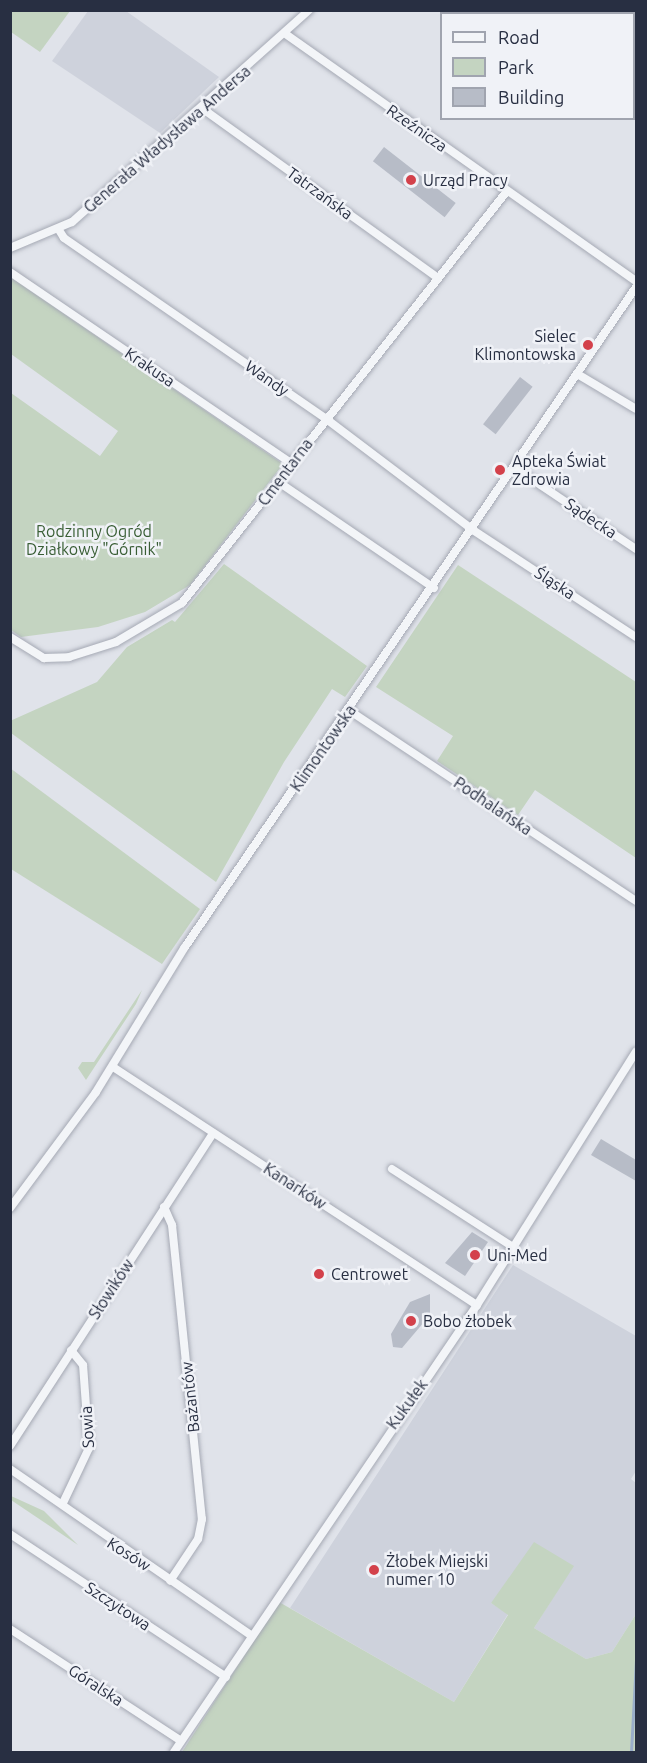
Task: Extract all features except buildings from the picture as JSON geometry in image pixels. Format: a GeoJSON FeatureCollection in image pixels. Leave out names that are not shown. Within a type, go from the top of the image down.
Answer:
{"type":"FeatureCollection","features":[{"type":"Feature","properties":{"kind":"street","name":"Generała Władysława Andersa"},"geometry":{"type":"LineString","coordinates":[[10,248],[58,230],[287,35],[309,10]]}},
{"type":"Feature","properties":{"kind":"street","name":"Rzeźnicza"},"geometry":{"type":"LineString","coordinates":[[287,35],[636,281]]}},
{"type":"Feature","properties":{"kind":"street","name":"Tatrzańska"},"geometry":{"type":"LineString","coordinates":[[202,109],[438,278]]}},
{"type":"Feature","properties":{"kind":"street","name":"Cmentarna"},"geometry":{"type":"LineString","coordinates":[[10,637],[54,660],[116,642],[182,603],[207,577],[290,462],[507,191]]}},
{"type":"Feature","properties":{"kind":"street","name":"Wandy"},"geometry":{"type":"LineString","coordinates":[[58,230],[64,238],[325,418],[473,530]]}},
{"type":"Feature","properties":{"kind":"street","name":"Krakusa"},"geometry":{"type":"LineString","coordinates":[[10,272],[290,462]]}},
{"type":"Feature","properties":{"kind":"street","name":"Klimontowska"},"geometry":{"type":"LineString","coordinates":[[10,1208],[113,1067],[178,956],[350,711],[579,375],[636,287]]}},
{"type":"Feature","properties":{"kind":"street"},"geometry":{"type":"LineString","coordinates":[[579,375],[636,409]]}},
{"type":"Feature","properties":{"kind":"street","name":"Sądecka"},"geometry":{"type":"LineString","coordinates":[[515,468],[636,549]]}},
{"type":"Feature","properties":{"kind":"street"},"geometry":{"type":"LineString","coordinates":[[277,481],[434,588]]}},
{"type":"Feature","properties":{"kind":"street","name":"Śląska"},"geometry":{"type":"LineString","coordinates":[[473,530],[636,637]]}},
{"type":"Feature","properties":{"kind":"street","name":"Podhalańska"},"geometry":{"type":"LineString","coordinates":[[350,711],[636,901]]}},
{"type":"Feature","properties":{"kind":"street","name":"Kukułek"},"geometry":{"type":"LineString","coordinates":[[174,1752],[226,1677],[251,1635],[477,1305],[636,1052]]}},
{"type":"Feature","properties":{"kind":"street","name":"Kanarków"},"geometry":{"type":"LineString","coordinates":[[113,1067],[477,1305]]}},
{"type":"Feature","properties":{"kind":"street","name":"Słowików"},"geometry":{"type":"LineString","coordinates":[[10,1446],[213,1132]]}},
{"type":"Feature","properties":{"kind":"street"},"geometry":{"type":"LineString","coordinates":[[392,1169],[513,1247]]}},
{"type":"Feature","properties":{"kind":"street","name":"Bażantów"},"geometry":{"type":"LineString","coordinates":[[164,1207],[172,1225],[202,1519],[198,1539],[170,1581]]}},
{"type":"Feature","properties":{"kind":"street","name":"Sowia"},"geometry":{"type":"LineString","coordinates":[[63,1503],[89,1448],[83,1365],[71,1350]]}},
{"type":"Feature","properties":{"kind":"street","name":"Kosów"},"geometry":{"type":"LineString","coordinates":[[10,1469],[63,1503],[94,1531],[251,1635]]}},
{"type":"Feature","properties":{"kind":"street","name":"Szczytowa"},"geometry":{"type":"LineString","coordinates":[[10,1534],[226,1677]]}},
{"type":"Feature","properties":{"kind":"street","name":"Góralska"},"geometry":{"type":"LineString","coordinates":[[10,1629],[181,1741]]}},
{"type":"Feature","properties":{"kind":"shaded area"},"geometry":{"type":"Polygon","coordinates":[[[88,11],[126,11],[219,77],[160,133],[52,61],[88,11]]]}},
{"type":"Feature","properties":{"kind":"shaded area"},"geometry":{"type":"Polygon","coordinates":[[[513,1265],[636,1336],[636,1471],[631,1479],[636,1483],[636,1614],[612,1652],[586,1659],[534,1628],[573,1566],[491,1603],[508,1614],[454,1702],[290,1608],[513,1265]]]}},
{"type":"Feature","properties":{"kind":"green space"},"geometry":{"type":"Polygon","coordinates":[[[10,11],[70,11],[40,52],[11,32],[10,11]]]}},
{"type":"Feature","properties":{"kind":"green space","name":"Rodzinny Ogród Działkowy \"Górnik\""},"geometry":{"type":"Polygon","coordinates":[[[10,277],[283,464],[190,585],[145,612],[98,627],[21,637],[11,630],[11,393],[100,456],[118,431],[11,354],[10,277]]]}},
{"type":"Feature","properties":{"kind":"green space"},"geometry":{"type":"Polygon","coordinates":[[[224,564],[367,666],[345,697],[332,689],[284,762],[216,882],[11,733],[10,721],[97,682],[127,647],[172,620],[175,622],[224,564]]]}},
{"type":"Feature","properties":{"kind":"green space"},"geometry":{"type":"Polygon","coordinates":[[[458,565],[636,682],[636,858],[535,790],[518,815],[437,761],[453,736],[376,687],[458,565]]]}},
{"type":"Feature","properties":{"kind":"green space"},"geometry":{"type":"Polygon","coordinates":[[[10,768],[200,909],[162,964],[11,869],[10,768]]]}},
{"type":"Feature","properties":{"kind":"green space"},"geometry":{"type":"Polygon","coordinates":[[[142,990],[136,1004],[86,1080],[78,1068],[82,1062],[94,1062],[142,990]]]}},
{"type":"Feature","properties":{"kind":"green space"},"geometry":{"type":"Polygon","coordinates":[[[11,1496],[44,1511],[78,1545],[11,1500],[11,1496]]]}},
{"type":"Feature","properties":{"kind":"green space"},"geometry":{"type":"Polygon","coordinates":[[[534,1542],[574,1566],[534,1628],[586,1659],[612,1652],[636,1614],[636,1752],[182,1752],[279,1602],[454,1702],[508,1615],[491,1603],[534,1542]]]}},
{"type":"Feature","properties":{"kind":"waterway"},"geometry":{"type":"LineString","coordinates":[[631,1752],[636,1660]]}},
{"type":"Feature","properties":{"kind":"place","name":"Urząd Pracy"},"geometry":{"type":"Point","coordinates":[411,180]}},
{"type":"Feature","properties":{"kind":"place","name":"Sielec Klimontowska"},"geometry":{"type":"Point","coordinates":[588,345]}},
{"type":"Feature","properties":{"kind":"place","name":"Apteka Świat Zdrowia"},"geometry":{"type":"Point","coordinates":[500,470]}},
{"type":"Feature","properties":{"kind":"place","name":"Uni-Med"},"geometry":{"type":"Point","coordinates":[475,1255]}},
{"type":"Feature","properties":{"kind":"place","name":"Centrowet"},"geometry":{"type":"Point","coordinates":[319,1274]}},
{"type":"Feature","properties":{"kind":"place","name":"Bobo żłobek"},"geometry":{"type":"Point","coordinates":[411,1321]}},
{"type":"Feature","properties":{"kind":"place","name":"Żłobek Miejski numer 10"},"geometry":{"type":"Point","coordinates":[374,1570]}}]}
